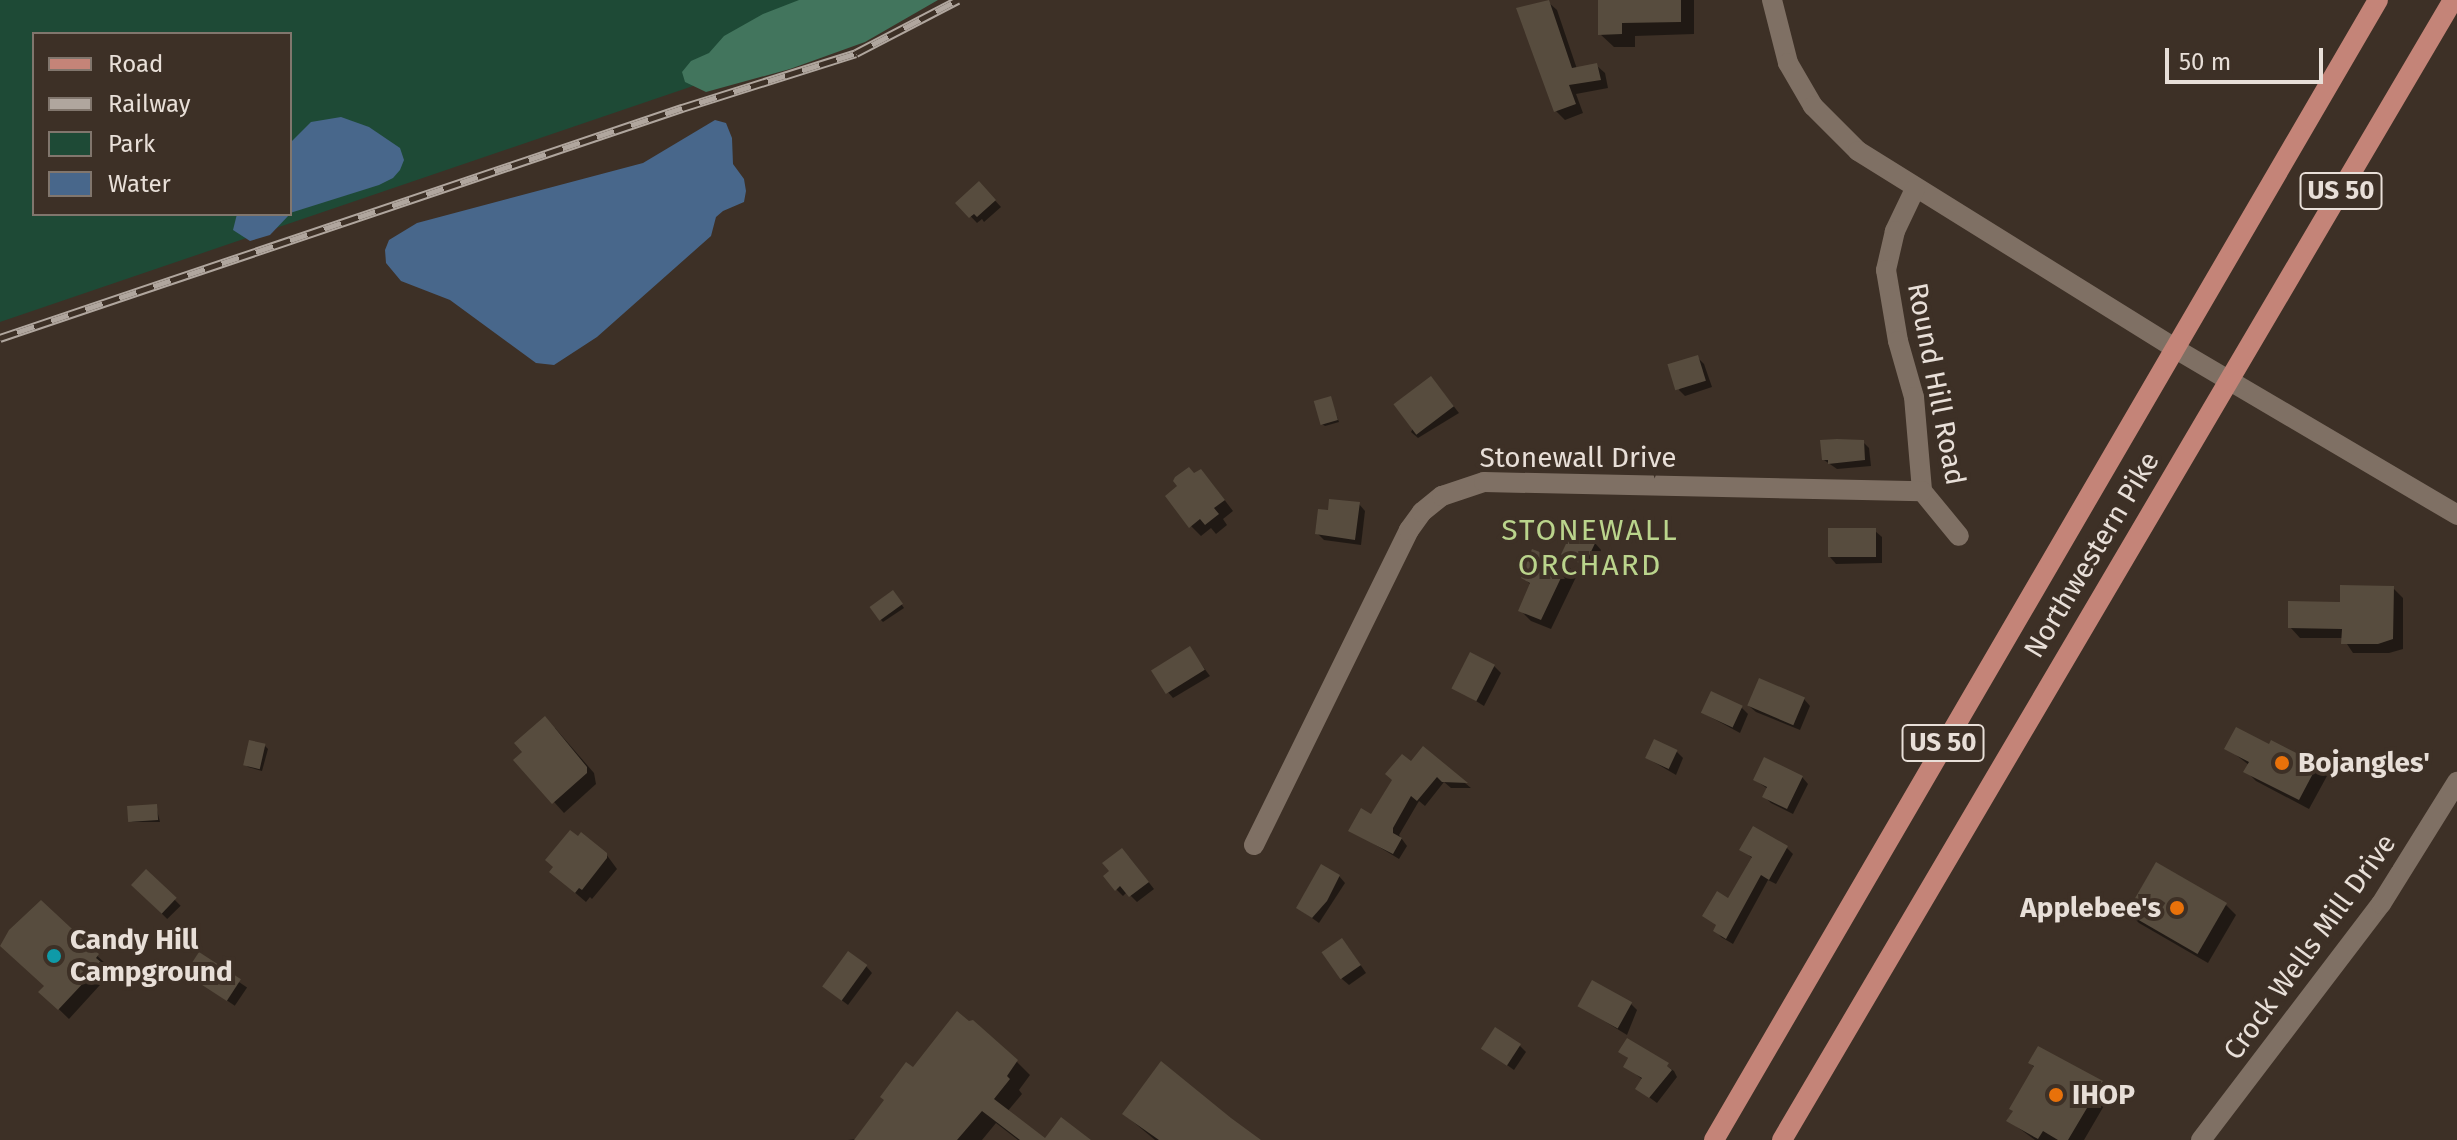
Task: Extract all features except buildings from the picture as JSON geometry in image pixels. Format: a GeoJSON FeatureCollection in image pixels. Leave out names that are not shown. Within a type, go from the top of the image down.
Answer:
{"type":"FeatureCollection","features":[{"type":"Feature","properties":{"kind":"main road","name":"Northwestern Pike"},"geometry":{"type":"LineString","coordinates":[[1716,1138],[2378,0]]}},
{"type":"Feature","properties":{"kind":"main road","name":"Northwestern Pike"},"geometry":{"type":"LineString","coordinates":[[1782,1140],[2453,0]]}},
{"type":"Feature","properties":{"kind":"street"},"geometry":{"type":"LineString","coordinates":[[1772,0],[1788,63],[1813,106],[1858,151],[2174,348],[2457,515]]}},
{"type":"Feature","properties":{"kind":"street","name":"Round Hill Road"},"geometry":{"type":"LineString","coordinates":[[1915,189],[1895,231],[1886,270],[1898,341],[1914,397],[1922,491],[1959,536]]}},
{"type":"Feature","properties":{"kind":"street","name":"Stonewall Drive"},"geometry":{"type":"LineString","coordinates":[[1254,845],[1409,530],[1422,512],[1442,496],[1484,482],[1922,491]]}},
{"type":"Feature","properties":{"kind":"street","name":"Crock Wells Mill Drive"},"geometry":{"type":"LineString","coordinates":[[2201,1140],[2381,904],[2457,782]]}},
{"type":"Feature","properties":{"kind":"green space"},"geometry":{"type":"Polygon","coordinates":[[[0,0],[904,0],[740,70],[0,322],[0,0]]]}},
{"type":"Feature","properties":{"kind":"green space"},"geometry":{"type":"Polygon","coordinates":[[[799,0],[938,0],[865,42],[790,69],[706,92],[685,82],[682,72],[691,61],[709,53],[724,36],[763,14],[799,0]]]}},
{"type":"Feature","properties":{"kind":"water"},"geometry":{"type":"Polygon","coordinates":[[[341,117],[369,127],[400,148],[404,160],[400,170],[393,178],[379,185],[292,212],[292,141],[311,122],[341,117]]]}},
{"type":"Feature","properties":{"kind":"water"},"geometry":{"type":"Polygon","coordinates":[[[715,120],[726,123],[732,138],[733,164],[744,179],[744,202],[716,217],[711,236],[597,337],[554,365],[536,363],[450,300],[401,281],[386,263],[385,250],[389,240],[417,223],[643,163],[715,120]]]}},
{"type":"Feature","properties":{"kind":"water"},"geometry":{"type":"Polygon","coordinates":[[[236,216],[288,216],[270,235],[250,241],[233,230],[236,216]]]}},
{"type":"Feature","properties":{"kind":"railway"},"geometry":{"type":"LineString","coordinates":[[0,338],[682,108],[856,53],[958,0]]}},
{"type":"Feature","properties":{"kind":"place","name":"Bojangles'"},"geometry":{"type":"Point","coordinates":[2282,763]}},
{"type":"Feature","properties":{"kind":"place","name":"Applebee's"},"geometry":{"type":"Point","coordinates":[2177,908]}},
{"type":"Feature","properties":{"kind":"place","name":"Candy Hill Campground"},"geometry":{"type":"Point","coordinates":[54,956]}},
{"type":"Feature","properties":{"kind":"place","name":"IHOP"},"geometry":{"type":"Point","coordinates":[2056,1095]}},
{"type":"Feature","properties":{"kind":"district","name":"STONEWALL ORCHARD"},"geometry":{"type":"Point","coordinates":[1590,547]}}]}
